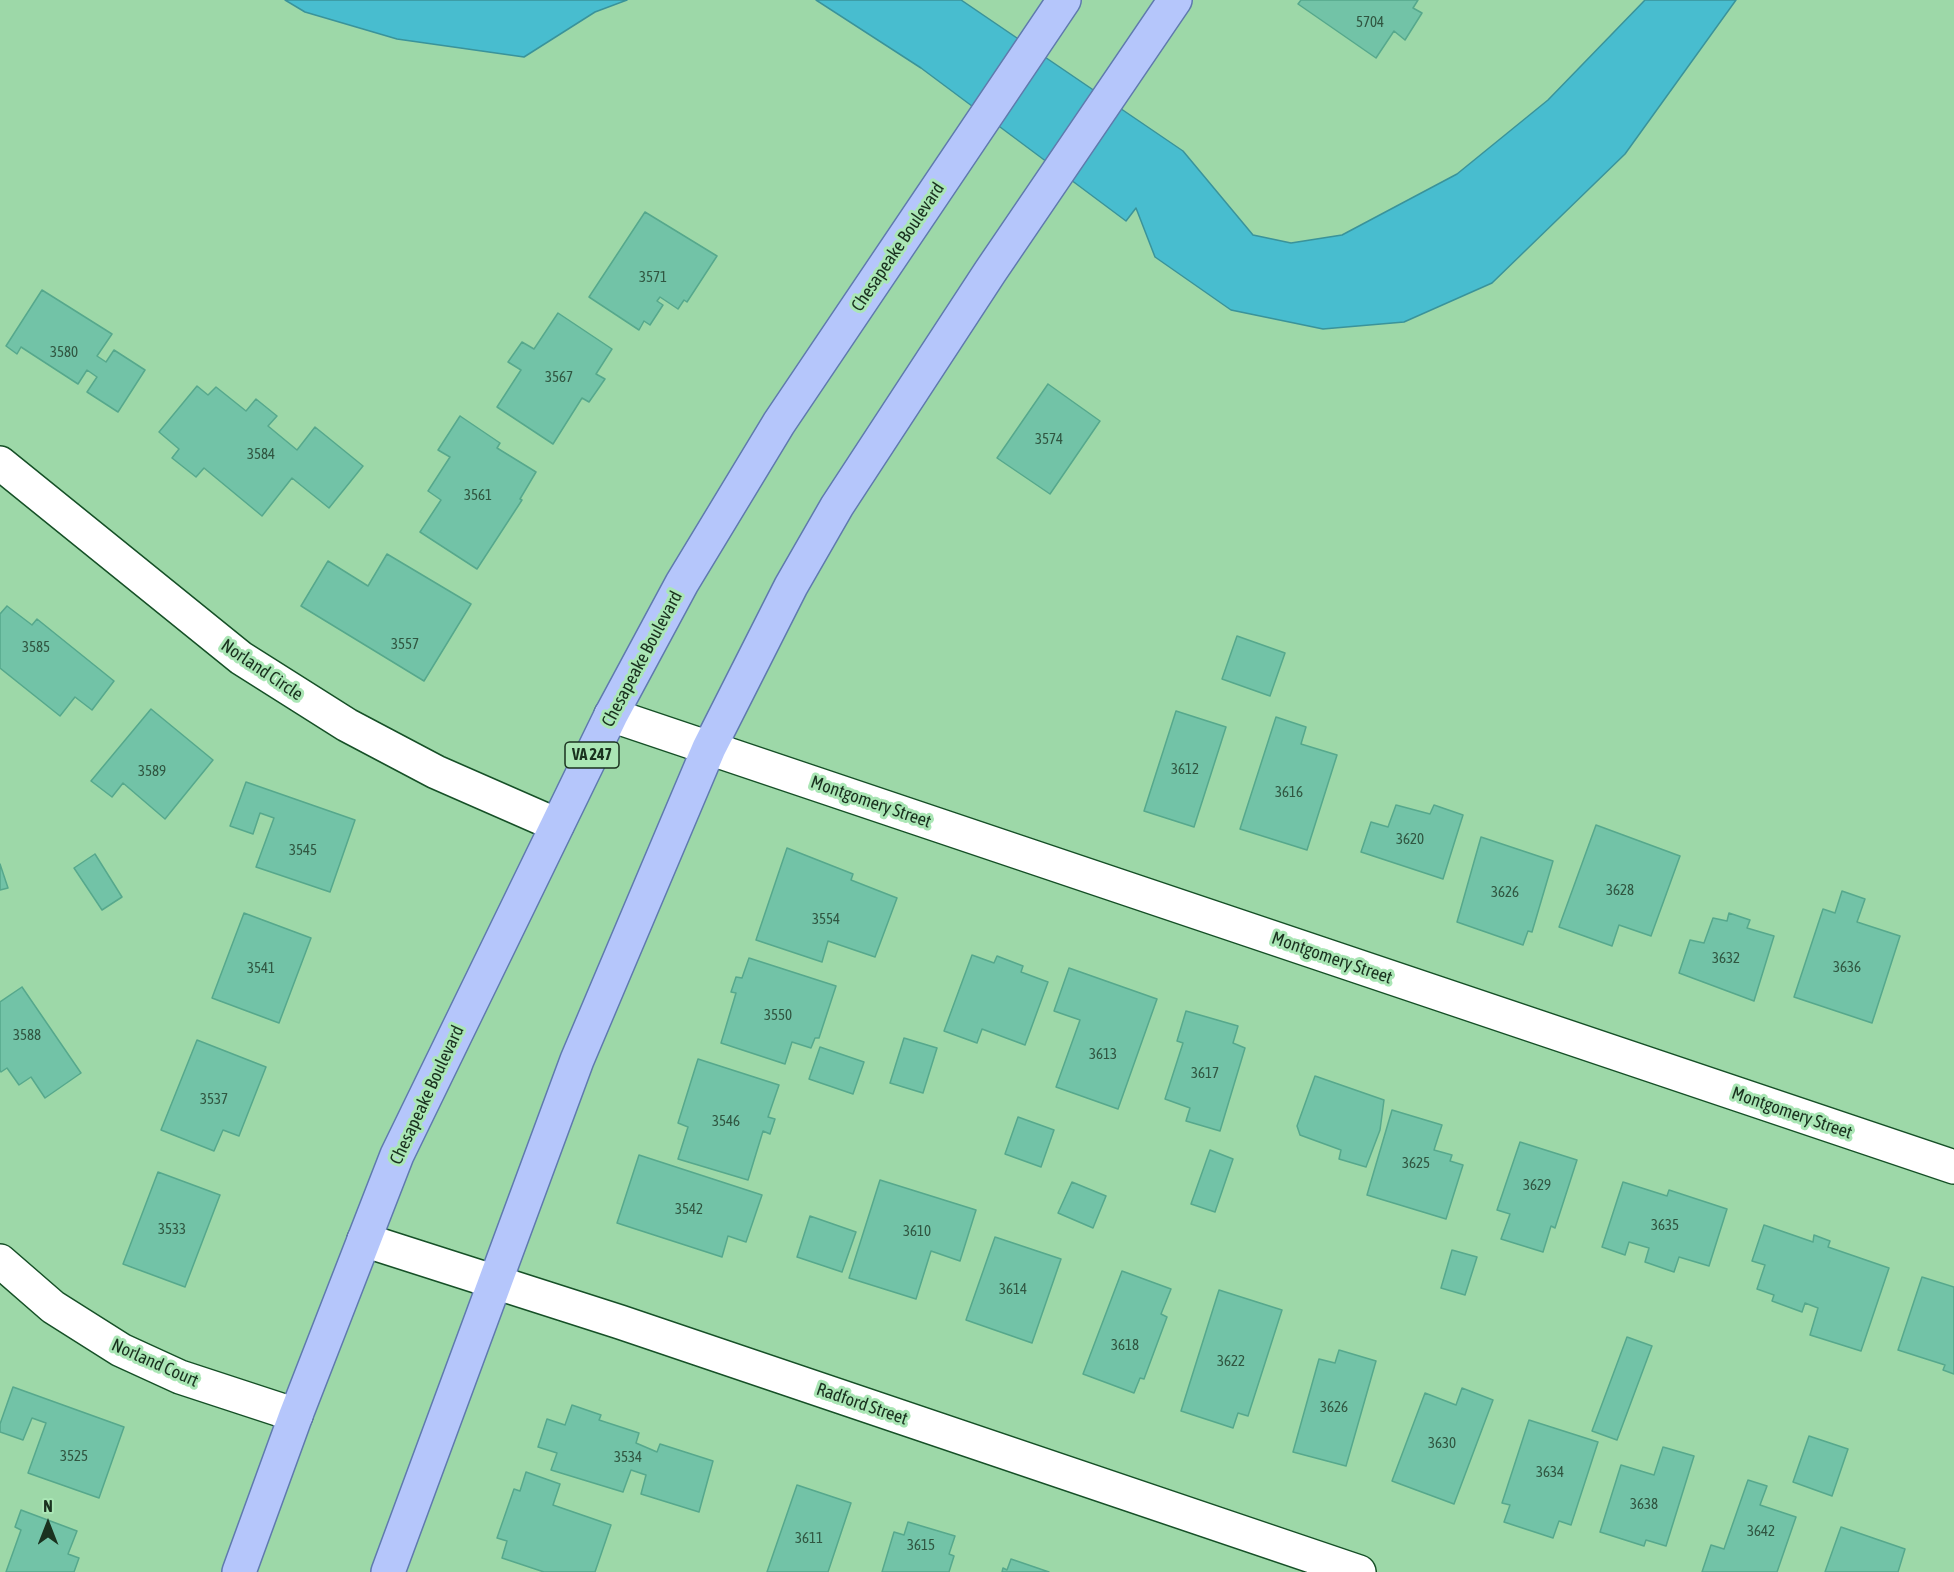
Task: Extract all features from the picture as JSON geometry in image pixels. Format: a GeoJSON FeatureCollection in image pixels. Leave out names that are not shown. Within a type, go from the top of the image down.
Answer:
{"type":"FeatureCollection","features":[{"type":"Feature","properties":{"kind":"main road","name":"Chesapeake Boulevard"},"geometry":{"type":"LineString","coordinates":[[239,1572],[296,1415],[397,1155],[611,715],[681,584],[779,423],[1064,0]]}},
{"type":"Feature","properties":{"kind":"main road"},"geometry":{"type":"LineString","coordinates":[[388,1572],[577,1060],[709,748],[791,586],[837,506],[990,272],[1175,0]]}},
{"type":"Feature","properties":{"kind":"street","name":"Norland Circle"},"geometry":{"type":"LineString","coordinates":[[0,463],[241,658],[367,735],[436,772],[557,825]]}},
{"type":"Feature","properties":{"kind":"street"},"geometry":{"type":"LineString","coordinates":[[611,715],[709,748]]}},
{"type":"Feature","properties":{"kind":"street","name":"Montgomery Street"},"geometry":{"type":"LineString","coordinates":[[709,748],[1954,1167]]}},
{"type":"Feature","properties":{"kind":"street","name":"Radford Street"},"geometry":{"type":"LineString","coordinates":[[364,1240],[620,1322],[1359,1572]]}},
{"type":"Feature","properties":{"kind":"street","name":"Norland Court"},"geometry":{"type":"LineString","coordinates":[[0,1261],[53,1307],[121,1350],[180,1377],[296,1415]]}},
{"type":"Feature","properties":{"kind":"water"},"geometry":{"type":"Polygon","coordinates":[[[285,0],[627,0],[595,12],[524,57],[397,39],[305,12],[285,0]]]}},
{"type":"Feature","properties":{"kind":"water"},"geometry":{"type":"Polygon","coordinates":[[[816,0],[961,0],[1183,151],[1253,235],[1291,243],[1342,235],[1457,174],[1548,100],[1645,0],[1736,0],[1625,154],[1492,283],[1404,322],[1323,329],[1231,310],[1155,257],[1136,208],[1126,221],[921,68],[816,0]]]}},
{"type":"Feature","properties":{"kind":"building"},"geometry":{"type":"Polygon","coordinates":[[[1301,0],[1418,0],[1413,8],[1422,13],[1405,40],[1394,31],[1376,58],[1298,4],[1301,0]]]}},
{"type":"Feature","properties":{"kind":"building"},"geometry":{"type":"Polygon","coordinates":[[[645,212],[717,256],[687,302],[684,300],[678,309],[660,297],[657,301],[663,305],[650,325],[644,321],[639,330],[589,297],[645,212]]]}},
{"type":"Feature","properties":{"kind":"building"},"geometry":{"type":"Polygon","coordinates":[[[42,290],[112,334],[97,356],[106,362],[114,350],[145,370],[118,412],[87,392],[97,377],[87,370],[78,384],[21,347],[17,354],[6,346],[42,290]]]}},
{"type":"Feature","properties":{"kind":"building"},"geometry":{"type":"Polygon","coordinates":[[[558,313],[612,349],[596,374],[605,379],[589,402],[582,398],[553,444],[497,407],[521,370],[508,362],[522,342],[534,349],[558,313]]]}},
{"type":"Feature","properties":{"kind":"building"},"geometry":{"type":"Polygon","coordinates":[[[1048,384],[1100,421],[1050,494],[997,458],[1048,384]]]}},
{"type":"Feature","properties":{"kind":"building"},"geometry":{"type":"Polygon","coordinates":[[[197,386],[208,395],[216,387],[246,411],[256,399],[277,416],[268,426],[297,450],[315,427],[363,466],[329,508],[292,478],[262,516],[204,468],[196,477],[172,458],[179,449],[159,432],[197,386]]]}},
{"type":"Feature","properties":{"kind":"building"},"geometry":{"type":"Polygon","coordinates":[[[460,416],[500,443],[497,448],[536,472],[520,499],[522,500],[477,569],[420,532],[441,500],[428,491],[450,457],[438,450],[460,416]]]}},
{"type":"Feature","properties":{"kind":"building"},"geometry":{"type":"Polygon","coordinates":[[[387,554],[471,604],[424,681],[301,606],[328,561],[368,586],[387,554]]]}},
{"type":"Feature","properties":{"kind":"building"},"geometry":{"type":"Polygon","coordinates":[[[7,606],[32,625],[37,619],[114,681],[92,710],[75,697],[60,716],[0,668],[0,614],[7,606]]]}},
{"type":"Feature","properties":{"kind":"building"},"geometry":{"type":"Polygon","coordinates":[[[1237,636],[1285,653],[1270,696],[1222,679],[1237,636]]]}},
{"type":"Feature","properties":{"kind":"building"},"geometry":{"type":"Polygon","coordinates":[[[151,709],[213,760],[165,819],[123,783],[112,797],[91,781],[151,709]]]}},
{"type":"Feature","properties":{"kind":"building"},"geometry":{"type":"Polygon","coordinates":[[[1176,711],[1226,727],[1194,827],[1144,811],[1176,711]]]}},
{"type":"Feature","properties":{"kind":"building"},"geometry":{"type":"Polygon","coordinates":[[[1276,717],[1306,727],[1301,744],[1337,755],[1307,850],[1240,829],[1276,717]]]}},
{"type":"Feature","properties":{"kind":"building"},"geometry":{"type":"Polygon","coordinates":[[[246,782],[355,820],[330,892],[256,867],[274,818],[260,813],[253,834],[230,826],[246,782]]]}},
{"type":"Feature","properties":{"kind":"building"},"geometry":{"type":"Polygon","coordinates":[[[1396,805],[1430,814],[1434,805],[1463,815],[1443,879],[1361,852],[1371,822],[1388,827],[1396,805]]]}},
{"type":"Feature","properties":{"kind":"building"},"geometry":{"type":"Polygon","coordinates":[[[1596,825],[1680,856],[1651,936],[1619,925],[1612,946],[1559,927],[1596,825]]]}},
{"type":"Feature","properties":{"kind":"building"},"geometry":{"type":"Polygon","coordinates":[[[1481,837],[1553,861],[1532,932],[1528,931],[1523,945],[1457,922],[1481,837]]]}},
{"type":"Feature","properties":{"kind":"building"},"geometry":{"type":"Polygon","coordinates":[[[787,848],[853,874],[851,880],[897,898],[875,957],[828,941],[822,962],[756,940],[787,848]]]}},
{"type":"Feature","properties":{"kind":"building"},"geometry":{"type":"Polygon","coordinates":[[[95,854],[122,897],[102,910],[74,868],[95,854]]]}},
{"type":"Feature","properties":{"kind":"building"},"geometry":{"type":"Polygon","coordinates":[[[0,864],[8,888],[0,890],[0,864]]]}},
{"type":"Feature","properties":{"kind":"building"},"geometry":{"type":"Polygon","coordinates":[[[1842,891],[1865,899],[1857,922],[1900,936],[1872,1023],[1794,997],[1823,909],[1835,913],[1842,891]]]}},
{"type":"Feature","properties":{"kind":"building"},"geometry":{"type":"Polygon","coordinates":[[[244,913],[311,938],[279,1023],[212,998],[244,913]]]}},
{"type":"Feature","properties":{"kind":"building"},"geometry":{"type":"Polygon","coordinates":[[[1729,913],[1750,920],[1747,928],[1774,936],[1754,1001],[1679,973],[1690,940],[1704,943],[1713,918],[1727,921],[1729,913]]]}},
{"type":"Feature","properties":{"kind":"building"},"geometry":{"type":"Polygon","coordinates":[[[972,955],[994,963],[997,956],[1023,966],[1021,972],[1048,982],[1025,1045],[982,1029],[977,1043],[944,1031],[972,955]]]}},
{"type":"Feature","properties":{"kind":"building"},"geometry":{"type":"Polygon","coordinates":[[[749,958],[836,986],[819,1038],[815,1038],[811,1048],[792,1042],[785,1064],[721,1043],[736,993],[731,992],[736,977],[742,978],[749,958]]]}},
{"type":"Feature","properties":{"kind":"building"},"geometry":{"type":"Polygon","coordinates":[[[1069,968],[1157,999],[1118,1109],[1056,1087],[1080,1020],[1054,1011],[1069,968]]]}},
{"type":"Feature","properties":{"kind":"building"},"geometry":{"type":"Polygon","coordinates":[[[22,987],[81,1073],[45,1098],[31,1077],[19,1085],[7,1068],[1,1072],[0,1070],[0,1002],[22,987]]]}},
{"type":"Feature","properties":{"kind":"building"},"geometry":{"type":"Polygon","coordinates":[[[1186,1011],[1238,1026],[1233,1043],[1245,1048],[1220,1131],[1186,1121],[1190,1108],[1165,1099],[1183,1043],[1177,1041],[1186,1011]]]}},
{"type":"Feature","properties":{"kind":"building"},"geometry":{"type":"Polygon","coordinates":[[[904,1038],[937,1048],[923,1093],[890,1083],[904,1038]]]}},
{"type":"Feature","properties":{"kind":"building"},"geometry":{"type":"Polygon","coordinates":[[[197,1040],[266,1067],[239,1136],[223,1130],[214,1151],[161,1130],[197,1040]]]}},
{"type":"Feature","properties":{"kind":"building"},"geometry":{"type":"Polygon","coordinates":[[[820,1047],[864,1062],[853,1094],[809,1079],[820,1047]]]}},
{"type":"Feature","properties":{"kind":"building"},"geometry":{"type":"Polygon","coordinates":[[[698,1059],[779,1085],[768,1117],[775,1119],[770,1134],[763,1131],[748,1180],[678,1159],[688,1127],[678,1123],[698,1059]]]}},
{"type":"Feature","properties":{"kind":"building"},"geometry":{"type":"Polygon","coordinates":[[[1315,1076],[1384,1100],[1380,1130],[1366,1167],[1339,1159],[1341,1150],[1300,1135],[1297,1126],[1315,1076]]]}},
{"type":"Feature","properties":{"kind":"building"},"geometry":{"type":"Polygon","coordinates":[[[1392,1110],[1442,1125],[1434,1150],[1452,1155],[1450,1161],[1463,1165],[1446,1219],[1367,1195],[1392,1110]]]}},
{"type":"Feature","properties":{"kind":"building"},"geometry":{"type":"Polygon","coordinates":[[[1018,1117],[1054,1130],[1041,1167],[1005,1154],[1018,1117]]]}},
{"type":"Feature","properties":{"kind":"building"},"geometry":{"type":"Polygon","coordinates":[[[1520,1142],[1577,1160],[1555,1228],[1551,1226],[1543,1252],[1501,1239],[1510,1214],[1497,1210],[1520,1142]]]}},
{"type":"Feature","properties":{"kind":"building"},"geometry":{"type":"Polygon","coordinates":[[[1210,1150],[1233,1159],[1215,1212],[1191,1204],[1210,1150]]]}},
{"type":"Feature","properties":{"kind":"building"},"geometry":{"type":"Polygon","coordinates":[[[639,1155],[762,1195],[746,1242],[728,1236],[722,1257],[617,1223],[639,1155]]]}},
{"type":"Feature","properties":{"kind":"building"},"geometry":{"type":"Polygon","coordinates":[[[158,1172],[220,1195],[185,1287],[123,1264],[158,1172]]]}},
{"type":"Feature","properties":{"kind":"building"},"geometry":{"type":"Polygon","coordinates":[[[880,1180],[976,1210],[960,1261],[931,1251],[916,1299],[849,1278],[880,1180]]]}},
{"type":"Feature","properties":{"kind":"building"},"geometry":{"type":"Polygon","coordinates":[[[1072,1182],[1106,1196],[1093,1228],[1058,1213],[1072,1182]]]}},
{"type":"Feature","properties":{"kind":"building"},"geometry":{"type":"Polygon","coordinates":[[[1623,1182],[1667,1196],[1669,1190],[1727,1209],[1709,1266],[1679,1257],[1674,1272],[1645,1262],[1649,1248],[1629,1242],[1625,1255],[1602,1247],[1623,1182]]]}},
{"type":"Feature","properties":{"kind":"building"},"geometry":{"type":"Polygon","coordinates":[[[810,1216],[856,1232],[842,1272],[797,1257],[810,1216]]]}},
{"type":"Feature","properties":{"kind":"building"},"geometry":{"type":"Polygon","coordinates":[[[1764,1225],[1813,1242],[1814,1235],[1830,1241],[1828,1247],[1889,1268],[1861,1351],[1810,1335],[1818,1308],[1805,1303],[1802,1312],[1772,1301],[1774,1295],[1757,1289],[1765,1265],[1752,1261],[1764,1225]]]}},
{"type":"Feature","properties":{"kind":"building"},"geometry":{"type":"Polygon","coordinates":[[[995,1237],[1061,1259],[1032,1343],[966,1320],[995,1237]]]}},
{"type":"Feature","properties":{"kind":"building"},"geometry":{"type":"Polygon","coordinates":[[[1452,1250],[1477,1257],[1465,1295],[1441,1288],[1452,1250]]]}},
{"type":"Feature","properties":{"kind":"building"},"geometry":{"type":"Polygon","coordinates":[[[1122,1271],[1171,1289],[1161,1314],[1167,1317],[1144,1379],[1140,1378],[1134,1393],[1083,1374],[1122,1271]]]}},
{"type":"Feature","properties":{"kind":"building"},"geometry":{"type":"Polygon","coordinates":[[[1922,1277],[1954,1287],[1954,1374],[1943,1370],[1945,1365],[1898,1350],[1922,1277]]]}},
{"type":"Feature","properties":{"kind":"building"},"geometry":{"type":"Polygon","coordinates":[[[1219,1290],[1282,1310],[1248,1416],[1238,1413],[1233,1428],[1181,1411],[1219,1290]]]}},
{"type":"Feature","properties":{"kind":"building"},"geometry":{"type":"Polygon","coordinates":[[[1627,1337],[1652,1346],[1617,1440],[1592,1431],[1627,1337]]]}},
{"type":"Feature","properties":{"kind":"building"},"geometry":{"type":"Polygon","coordinates":[[[1339,1350],[1376,1361],[1346,1466],[1293,1452],[1319,1359],[1335,1363],[1339,1350]]]}},
{"type":"Feature","properties":{"kind":"building"},"geometry":{"type":"Polygon","coordinates":[[[13,1387],[124,1427],[99,1498],[28,1473],[46,1423],[32,1418],[23,1440],[0,1432],[0,1424],[13,1387]]]}},
{"type":"Feature","properties":{"kind":"building"},"geometry":{"type":"Polygon","coordinates":[[[1462,1388],[1493,1400],[1454,1504],[1392,1481],[1425,1393],[1456,1405],[1462,1388]]]}},
{"type":"Feature","properties":{"kind":"building"},"geometry":{"type":"Polygon","coordinates":[[[572,1405],[601,1415],[599,1420],[639,1433],[636,1443],[657,1452],[660,1444],[713,1461],[699,1512],[641,1494],[646,1475],[631,1470],[623,1492],[551,1470],[557,1453],[538,1447],[547,1419],[565,1425],[572,1405]]]}},
{"type":"Feature","properties":{"kind":"building"},"geometry":{"type":"Polygon","coordinates":[[[1529,1420],[1598,1442],[1571,1525],[1559,1521],[1553,1538],[1504,1522],[1510,1505],[1502,1503],[1529,1420]]]}},
{"type":"Feature","properties":{"kind":"building"},"geometry":{"type":"Polygon","coordinates":[[[1809,1436],[1848,1449],[1832,1496],[1793,1482],[1809,1436]]]}},
{"type":"Feature","properties":{"kind":"building"},"geometry":{"type":"Polygon","coordinates":[[[1663,1447],[1694,1456],[1666,1546],[1646,1540],[1644,1546],[1600,1532],[1621,1465],[1654,1475],[1663,1447]]]}},
{"type":"Feature","properties":{"kind":"building"},"geometry":{"type":"Polygon","coordinates":[[[526,1472],[560,1484],[553,1505],[611,1525],[595,1572],[544,1572],[502,1558],[507,1541],[497,1538],[514,1489],[520,1491],[526,1472]]]}},
{"type":"Feature","properties":{"kind":"building"},"geometry":{"type":"Polygon","coordinates":[[[1748,1480],[1767,1486],[1760,1505],[1796,1517],[1777,1572],[1702,1572],[1711,1545],[1724,1549],[1748,1480]]]}},
{"type":"Feature","properties":{"kind":"building"},"geometry":{"type":"Polygon","coordinates":[[[797,1485],[851,1503],[828,1572],[767,1572],[797,1485]]]}},
{"type":"Feature","properties":{"kind":"building"},"geometry":{"type":"Polygon","coordinates":[[[21,1510],[77,1531],[68,1554],[79,1558],[74,1572],[6,1572],[21,1530],[15,1527],[21,1510]]]}},
{"type":"Feature","properties":{"kind":"building"},"geometry":{"type":"Polygon","coordinates":[[[908,1522],[955,1536],[949,1554],[954,1556],[949,1572],[882,1572],[894,1532],[904,1535],[908,1522]]]}},
{"type":"Feature","properties":{"kind":"building"},"geometry":{"type":"Polygon","coordinates":[[[1841,1527],[1905,1549],[1898,1572],[1825,1572],[1841,1527]]]}},
{"type":"Feature","properties":{"kind":"building"},"geometry":{"type":"Polygon","coordinates":[[[1011,1559],[1049,1572],[1002,1572],[1003,1568],[1007,1570],[1011,1559]]]}}]}
